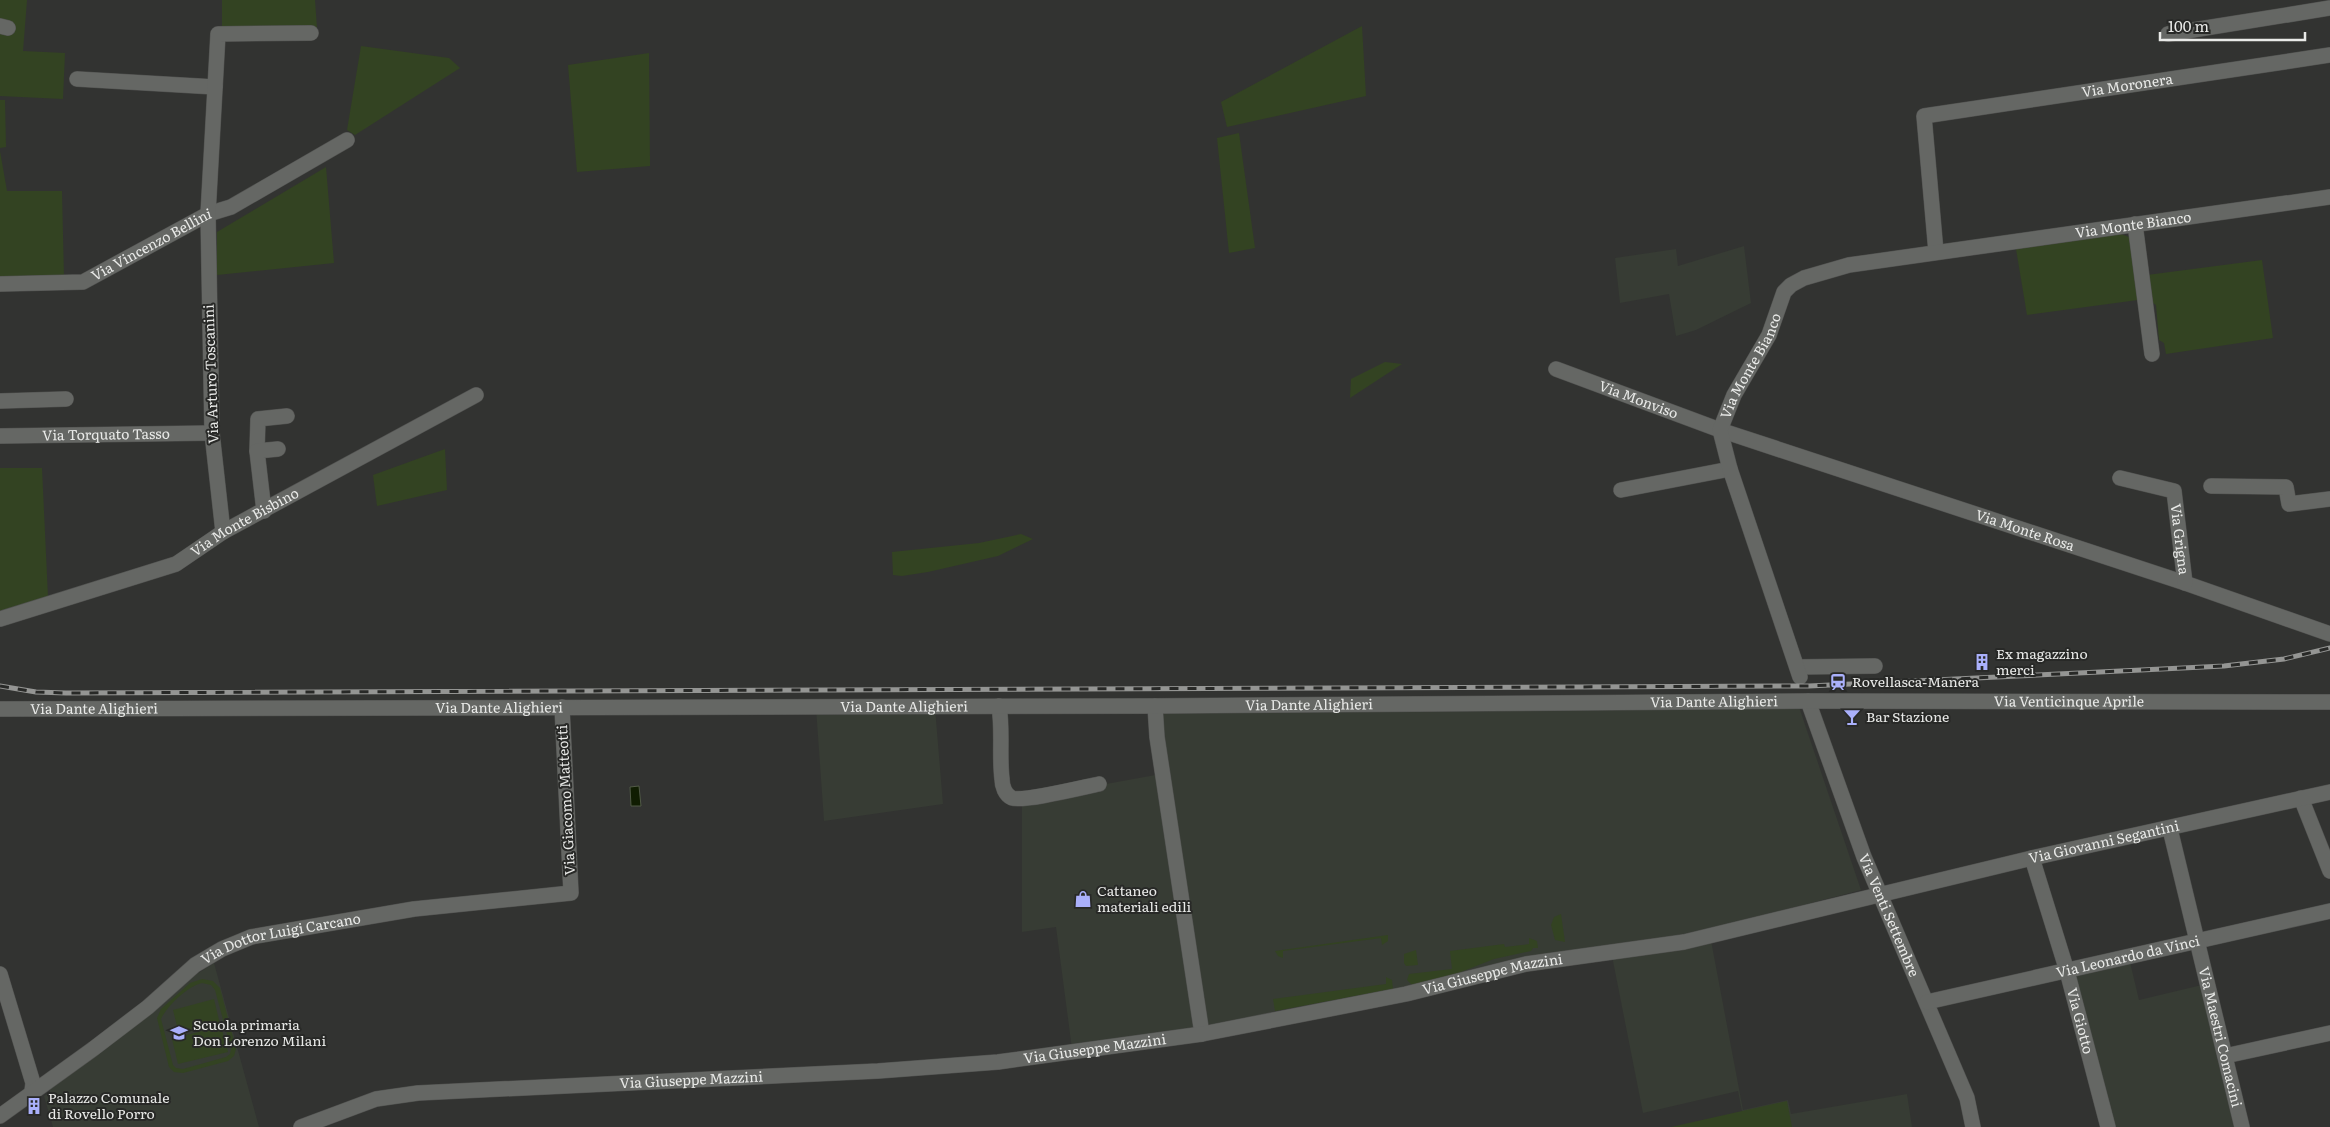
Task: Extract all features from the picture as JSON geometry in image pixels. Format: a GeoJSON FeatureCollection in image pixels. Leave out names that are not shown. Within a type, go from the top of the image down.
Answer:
{"type":"FeatureCollection","features":[{"type":"Feature","properties":{"kind":"street"},"geometry":{"type":"LineString","coordinates":[[2168,34],[2330,8]]}},
{"type":"Feature","properties":{"kind":"street","name":"Via Vincenzo Bellini"},"geometry":{"type":"LineString","coordinates":[[0,284],[83,282],[208,214],[218,34],[312,33]]}},
{"type":"Feature","properties":{"kind":"street","name":"Via Moronera"},"geometry":{"type":"LineString","coordinates":[[1936,252],[1924,116],[2330,55]]}},
{"type":"Feature","properties":{"kind":"street"},"geometry":{"type":"LineString","coordinates":[[77,79],[215,87]]}},
{"type":"Feature","properties":{"kind":"street"},"geometry":{"type":"LineString","coordinates":[[208,214],[231,207],[347,140]]}},
{"type":"Feature","properties":{"kind":"street","name":"Via Monte Bianco"},"geometry":{"type":"LineString","coordinates":[[1875,666],[1798,672],[1730,470],[1720,430],[1734,395],[1769,335],[1784,292],[1791,285],[1804,278],[1832,268],[2330,197]]}},
{"type":"Feature","properties":{"kind":"street","name":"Via Arturo Toscanini"},"geometry":{"type":"LineString","coordinates":[[208,214],[212,433],[223,532]]}},
{"type":"Feature","properties":{"kind":"street"},"geometry":{"type":"LineString","coordinates":[[2135,224],[2152,354]]}},
{"type":"Feature","properties":{"kind":"street","name":"Via Monviso"},"geometry":{"type":"LineString","coordinates":[[1556,369],[1720,430]]}},
{"type":"Feature","properties":{"kind":"street","name":"Via Monte Bisbino"},"geometry":{"type":"LineString","coordinates":[[0,618],[176,564],[223,532],[476,395]]}},
{"type":"Feature","properties":{"kind":"street"},"geometry":{"type":"LineString","coordinates":[[0,401],[66,399]]}},
{"type":"Feature","properties":{"kind":"street"},"geometry":{"type":"LineString","coordinates":[[264,510],[257,451],[258,419],[287,416]]}},
{"type":"Feature","properties":{"kind":"street","name":"Via Monte Rosa"},"geometry":{"type":"LineString","coordinates":[[1720,430],[2185,583],[2330,634]]}},
{"type":"Feature","properties":{"kind":"street","name":"Via Torquato Tasso"},"geometry":{"type":"LineString","coordinates":[[0,436],[212,433]]}},
{"type":"Feature","properties":{"kind":"street"},"geometry":{"type":"LineString","coordinates":[[257,451],[278,449]]}},
{"type":"Feature","properties":{"kind":"street"},"geometry":{"type":"LineString","coordinates":[[1621,490],[1730,470]]}},
{"type":"Feature","properties":{"kind":"street","name":"Via Grigna"},"geometry":{"type":"LineString","coordinates":[[2120,478],[2174,491],[2185,583]]}},
{"type":"Feature","properties":{"kind":"street"},"geometry":{"type":"LineString","coordinates":[[2211,486],[2286,488],[2289,504],[2330,499]]}},
{"type":"Feature","properties":{"kind":"street","name":"Via Venticinque Aprile"},"geometry":{"type":"LineString","coordinates":[[1808,701],[2330,702]]}},
{"type":"Feature","properties":{"kind":"street","name":"Via Dante Alighieri"},"geometry":{"type":"LineString","coordinates":[[0,709],[1155,706],[1808,701]]}},
{"type":"Feature","properties":{"kind":"street","name":"Via Venti Settembre"},"geometry":{"type":"LineString","coordinates":[[1808,701],[1864,857],[1967,1098],[1973,1127]]}},
{"type":"Feature","properties":{"kind":"street"},"geometry":{"type":"LineString","coordinates":[[998,706],[1002,728],[1002,779],[1007,794],[1011,798],[1024,798],[1099,784]]}},
{"type":"Feature","properties":{"kind":"street"},"geometry":{"type":"LineString","coordinates":[[1155,706],[1157,737],[1202,1034]]}},
{"type":"Feature","properties":{"kind":"street","name":"Via Giacomo Matteotti"},"geometry":{"type":"LineString","coordinates":[[562,707],[571,893]]}},
{"type":"Feature","properties":{"kind":"street","name":"Via Giovanni Segantini"},"geometry":{"type":"LineString","coordinates":[[1880,895],[2032,858],[2170,829],[2330,792]]}},
{"type":"Feature","properties":{"kind":"street"},"geometry":{"type":"LineString","coordinates":[[2301,798],[2330,871]]}},
{"type":"Feature","properties":{"kind":"street","name":"Via Maestri Comacini"},"geometry":{"type":"LineString","coordinates":[[2170,829],[2242,1127]]}},
{"type":"Feature","properties":{"kind":"street","name":"Via Giotto"},"geometry":{"type":"LineString","coordinates":[[2032,858],[2067,972],[2108,1127]]}},
{"type":"Feature","properties":{"kind":"street","name":"Via Dottor Luigi Carcano"},"geometry":{"type":"LineString","coordinates":[[0,1116],[148,1007],[195,965],[251,937],[414,909],[571,893]]}},
{"type":"Feature","properties":{"kind":"street","name":"Via Giuseppe Mazzini"},"geometry":{"type":"LineString","coordinates":[[301,1127],[376,1099],[418,1093],[878,1071],[998,1062],[1202,1034],[1402,994],[1526,964],[1684,942],[1880,895]]}},
{"type":"Feature","properties":{"kind":"street","name":"Via Leonardo da Vinci"},"geometry":{"type":"LineString","coordinates":[[1927,1002],[2067,972],[2330,911]]}},
{"type":"Feature","properties":{"kind":"street"},"geometry":{"type":"LineString","coordinates":[[0,974],[33,1084],[32,1091]]}},
{"type":"Feature","properties":{"kind":"street"},"geometry":{"type":"LineString","coordinates":[[2225,1056],[2330,1033]]}},
{"type":"Feature","properties":{"kind":"shaded area"},"geometry":{"type":"Polygon","coordinates":[[[0,0],[27,0],[23,51],[65,53],[63,99],[0,96],[0,0]]]}},
{"type":"Feature","properties":{"kind":"shaded area"},"geometry":{"type":"Polygon","coordinates":[[[222,0],[315,0],[317,28],[222,30],[222,0]]]}},
{"type":"Feature","properties":{"kind":"shaded area"},"geometry":{"type":"Polygon","coordinates":[[[1362,26],[1366,96],[1227,127],[1221,102],[1362,26]]]}},
{"type":"Feature","properties":{"kind":"shaded area"},"geometry":{"type":"Polygon","coordinates":[[[361,46],[449,58],[460,68],[355,135],[347,130],[361,46]]]}},
{"type":"Feature","properties":{"kind":"shaded area"},"geometry":{"type":"Polygon","coordinates":[[[649,53],[650,166],[577,172],[568,65],[649,53]]]}},
{"type":"Feature","properties":{"kind":"shaded area"},"geometry":{"type":"Polygon","coordinates":[[[0,100],[5,100],[6,147],[0,148],[0,100]]]}},
{"type":"Feature","properties":{"kind":"shaded area"},"geometry":{"type":"Polygon","coordinates":[[[1239,133],[1255,248],[1229,253],[1217,138],[1239,133]]]}},
{"type":"Feature","properties":{"kind":"shaded area"},"geometry":{"type":"Polygon","coordinates":[[[0,151],[7,191],[62,191],[64,277],[0,279],[0,151]]]}},
{"type":"Feature","properties":{"kind":"shaded area"},"geometry":{"type":"Polygon","coordinates":[[[326,167],[334,263],[217,275],[217,232],[326,167]]]}},
{"type":"Feature","properties":{"kind":"shaded area"},"geometry":{"type":"Polygon","coordinates":[[[2121,234],[2129,237],[2138,300],[2027,315],[2016,249],[2121,234]]]}},
{"type":"Feature","properties":{"kind":"shaded area"},"geometry":{"type":"Polygon","coordinates":[[[1744,246],[1751,303],[1696,330],[1676,336],[1669,294],[1620,303],[1615,258],[1676,249],[1678,266],[1744,246]]]}},
{"type":"Feature","properties":{"kind":"shaded area"},"geometry":{"type":"Polygon","coordinates":[[[2262,260],[2273,338],[2166,354],[2164,343],[2159,340],[2156,305],[2150,301],[2147,275],[2262,260]]]}},
{"type":"Feature","properties":{"kind":"shaded area"},"geometry":{"type":"Polygon","coordinates":[[[1385,362],[1402,364],[1350,398],[1351,379],[1385,362]]]}},
{"type":"Feature","properties":{"kind":"shaded area"},"geometry":{"type":"Polygon","coordinates":[[[445,449],[447,490],[377,506],[373,475],[445,449]]]}},
{"type":"Feature","properties":{"kind":"shaded area"},"geometry":{"type":"Polygon","coordinates":[[[0,468],[42,468],[48,597],[0,612],[0,468]]]}},
{"type":"Feature","properties":{"kind":"shaded area"},"geometry":{"type":"Polygon","coordinates":[[[1021,534],[1033,539],[998,556],[928,572],[902,576],[893,575],[892,552],[979,543],[1021,534]]]}},
{"type":"Feature","properties":{"kind":"shaded area"},"geometry":{"type":"Polygon","coordinates":[[[1797,701],[1861,890],[1709,930],[1743,1110],[1788,1100],[1791,1114],[1907,1094],[1912,1127],[1745,1127],[1738,1091],[1643,1113],[1611,951],[1277,1011],[1193,1034],[1072,1049],[1056,927],[1022,932],[1022,792],[1104,777],[1106,784],[1161,774],[1153,708],[1797,701]]]}},
{"type":"Feature","properties":{"kind":"shaded area"},"geometry":{"type":"Polygon","coordinates":[[[816,708],[935,708],[943,804],[824,821],[816,708]]]}},
{"type":"Feature","properties":{"kind":"shaded area"},"geometry":{"type":"Polygon","coordinates":[[[639,786],[641,806],[631,806],[630,787],[639,786]]]}},
{"type":"Feature","properties":{"kind":"shaded area"},"geometry":{"type":"Polygon","coordinates":[[[1561,914],[1565,942],[1555,940],[1551,925],[1554,917],[1561,914]]]}},
{"type":"Feature","properties":{"kind":"shaded area"},"geometry":{"type":"Polygon","coordinates":[[[1388,935],[1388,941],[1382,945],[1381,938],[1283,951],[1283,958],[1278,956],[1275,951],[1388,935]]]}},
{"type":"Feature","properties":{"kind":"shaded area"},"geometry":{"type":"Polygon","coordinates":[[[1529,938],[1537,941],[1538,948],[1494,959],[1438,981],[1413,986],[1407,980],[1409,974],[1452,969],[1450,951],[1504,944],[1505,947],[1529,944],[1529,938]]]}},
{"type":"Feature","properties":{"kind":"shaded area"},"geometry":{"type":"Polygon","coordinates":[[[1416,950],[1418,965],[1406,966],[1404,954],[1416,950]]]}},
{"type":"Feature","properties":{"kind":"shaded area"},"geometry":{"type":"Polygon","coordinates":[[[2129,958],[2139,1000],[2206,984],[2241,1127],[2109,1127],[2068,972],[2129,958]]]}},
{"type":"Feature","properties":{"kind":"shaded area","name":"Scuola primaria Don Lorenzo Milani"},"geometry":{"type":"Polygon","coordinates":[[[214,963],[259,1127],[53,1127],[44,1096],[50,1092],[50,1087],[150,1014],[197,974],[214,963]]]}},
{"type":"Feature","properties":{"kind":"shaded area"},"geometry":{"type":"Polygon","coordinates":[[[1386,977],[1392,980],[1393,989],[1275,1011],[1273,999],[1386,984],[1386,977]]]}},
{"type":"Feature","properties":{"kind":"shaded area"},"geometry":{"type":"Polygon","coordinates":[[[202,979],[213,981],[220,988],[236,1049],[234,1056],[228,1061],[183,1073],[174,1072],[169,1067],[157,1018],[161,1009],[190,983],[202,979]],[[202,983],[184,992],[161,1019],[173,1065],[176,1068],[183,1069],[226,1057],[230,1054],[231,1049],[215,990],[211,985],[202,983]]]}},
{"type":"Feature","properties":{"kind":"shaded area"},"geometry":{"type":"Polygon","coordinates":[[[214,999],[220,1024],[179,1034],[173,1010],[214,999]]]}},
{"type":"Feature","properties":{"kind":"shaded area"},"geometry":{"type":"Polygon","coordinates":[[[221,1026],[228,1052],[178,1064],[172,1039],[221,1026]]]}},
{"type":"Feature","properties":{"kind":"shaded area"},"geometry":{"type":"Polygon","coordinates":[[[1787,1101],[1792,1127],[1671,1127],[1787,1101]]]}},
{"type":"Feature","properties":{"kind":"railway"},"geometry":{"type":"LineString","coordinates":[[0,686],[36,692],[66,693],[1809,686],[2224,666],[2284,659],[2330,648]]}},
{"type":"Feature","properties":{"kind":"place","name":"Ex magazzino merci"},"geometry":{"type":"Point","coordinates":[1982,662]}},
{"type":"Feature","properties":{"kind":"place","name":"Rovellasca-Manera"},"geometry":{"type":"Point","coordinates":[1838,682]}},
{"type":"Feature","properties":{"kind":"place","name":"Bar Stazione"},"geometry":{"type":"Point","coordinates":[1852,717]}},
{"type":"Feature","properties":{"kind":"place","name":"Cattaneo materiali edili"},"geometry":{"type":"Point","coordinates":[1083,899]}},
{"type":"Feature","properties":{"kind":"place","name":"Scuola primaria Don Lorenzo Milani"},"geometry":{"type":"Point","coordinates":[179,1033]}},
{"type":"Feature","properties":{"kind":"place","name":"Palazzo Comunale di Rovello Porro"},"geometry":{"type":"Point","coordinates":[34,1106]}}]}
